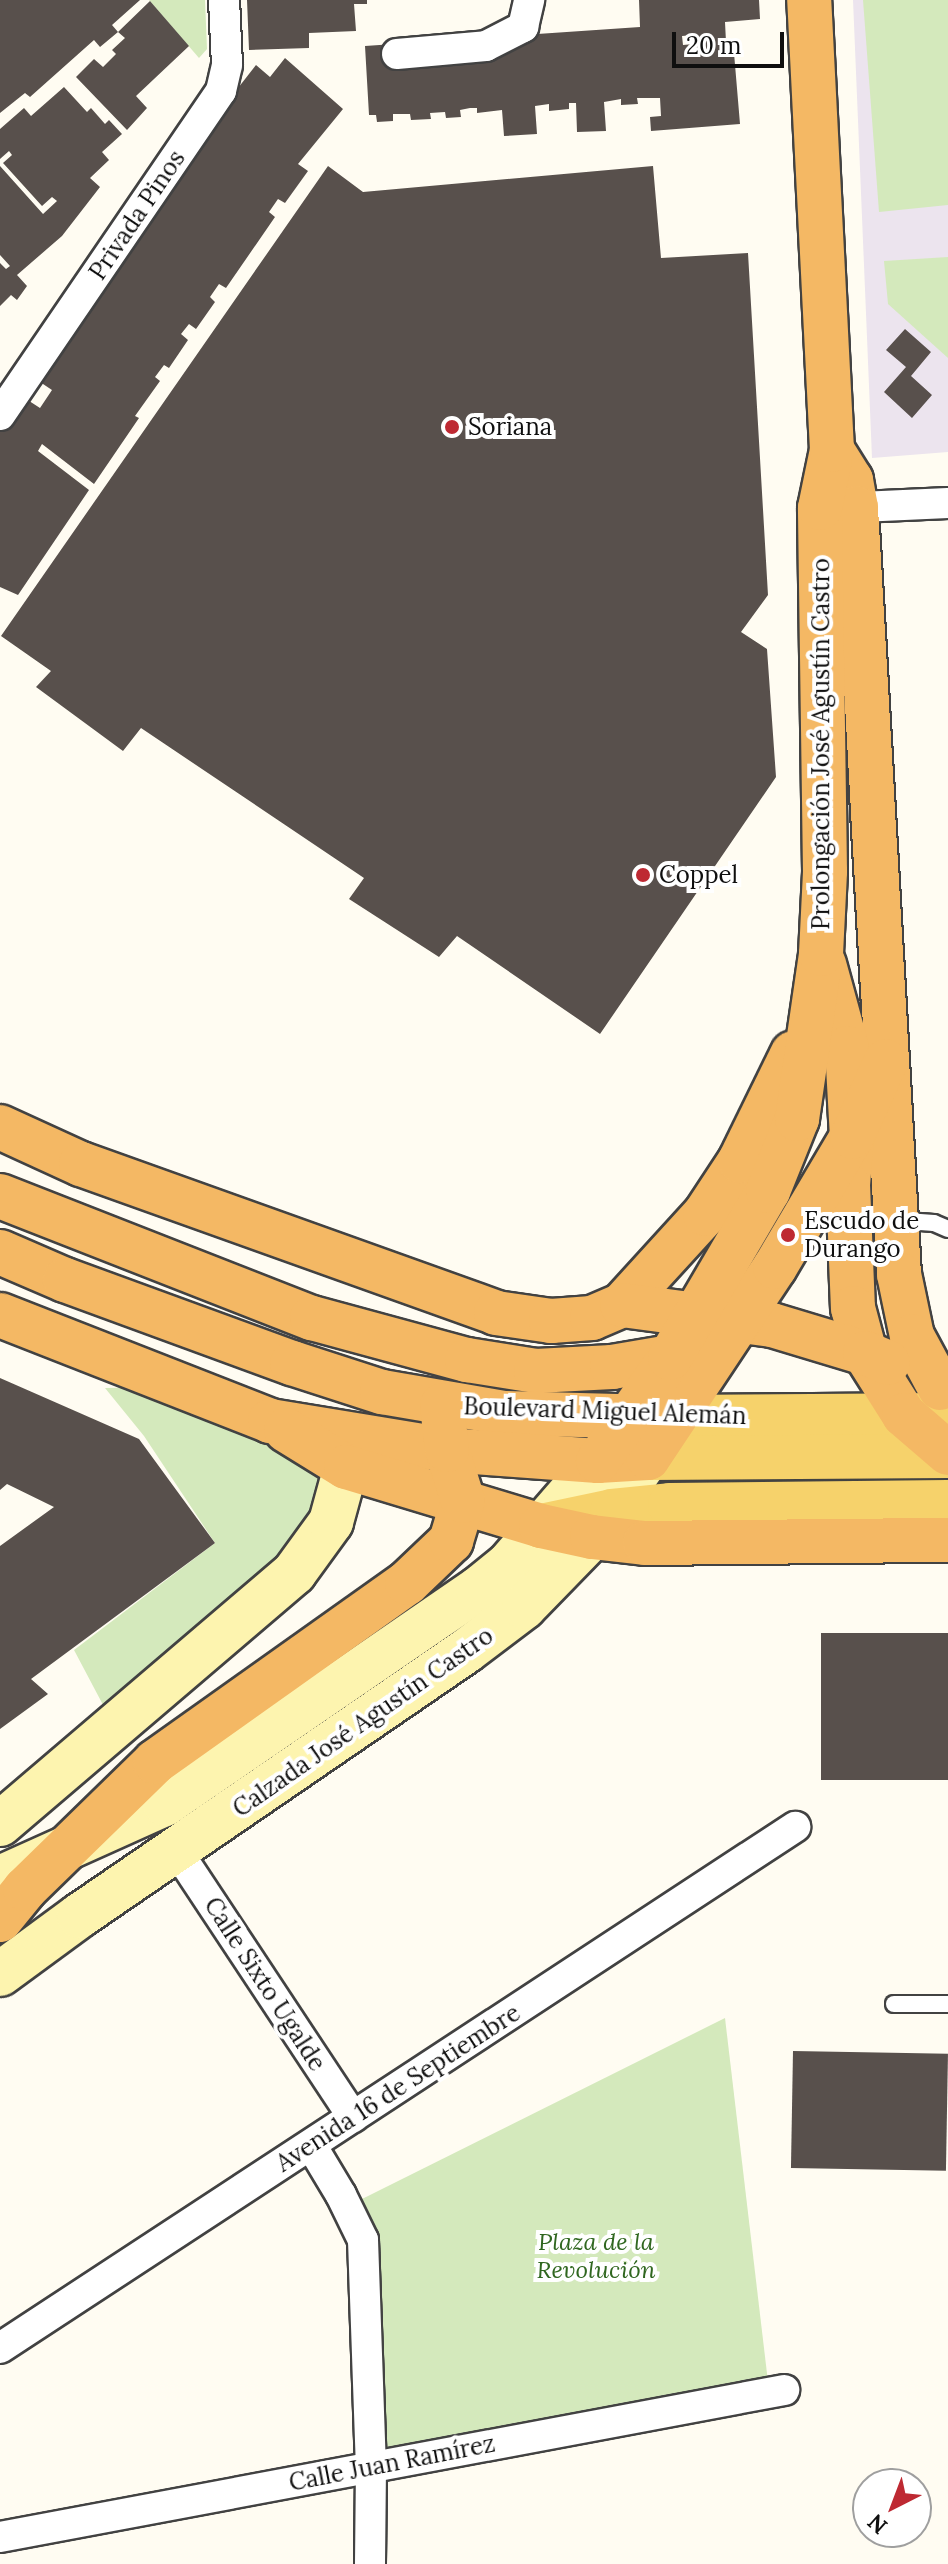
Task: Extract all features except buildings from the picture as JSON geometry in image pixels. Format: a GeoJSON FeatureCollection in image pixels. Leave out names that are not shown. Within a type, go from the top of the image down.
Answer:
{"type":"FeatureCollection","features":[{"type":"Feature","properties":{"kind":"highway","name":"Prolongación José Agustín Castro"},"geometry":{"type":"LineString","coordinates":[[718,1327],[775,1267],[852,1137],[886,1061],[832,450],[809,0]]}},
{"type":"Feature","properties":{"kind":"highway","name":"Prolongación José Agustín Castro"},"geometry":{"type":"LineString","coordinates":[[676,1417],[718,1327],[797,1119],[809,1018],[821,954],[838,508]]}},
{"type":"Feature","properties":{"kind":"highway"},"geometry":{"type":"LineString","coordinates":[[821,954],[847,1048],[852,1137],[849,1217],[853,1308],[865,1353],[904,1415],[948,1454]]}},
{"type":"Feature","properties":{"kind":"highway"},"geometry":{"type":"LineString","coordinates":[[0,1127],[81,1164],[496,1313],[551,1321],[592,1318],[622,1305],[705,1214],[740,1161],[809,1018]]}},
{"type":"Feature","properties":{"kind":"highway"},"geometry":{"type":"LineString","coordinates":[[886,1061],[899,1274],[912,1336],[945,1399]]}},
{"type":"Feature","properties":{"kind":"highway"},"geometry":{"type":"LineString","coordinates":[[0,1196],[354,1331],[467,1360],[536,1371],[612,1367],[670,1358]]}},
{"type":"Feature","properties":{"kind":"highway"},"geometry":{"type":"LineString","coordinates":[[188,1270],[207,1269],[229,1261],[243,1250],[253,1228]]}},
{"type":"Feature","properties":{"kind":"highway","name":"Boulevard Miguel Alemán"},"geometry":{"type":"LineString","coordinates":[[0,1252],[65,1280],[292,1363],[382,1392],[442,1405],[505,1413],[676,1417]]}},
{"type":"Feature","properties":{"kind":"highway"},"geometry":{"type":"LineString","coordinates":[[622,1305],[718,1327],[772,1325],[865,1353],[945,1399]]}},
{"type":"Feature","properties":{"kind":"highway","name":"Boulevard Miguel Alemán"},"geometry":{"type":"LineString","coordinates":[[0,1315],[270,1421],[447,1450],[598,1461],[648,1458]]}},
{"type":"Feature","properties":{"kind":"highway"},"geometry":{"type":"LineString","coordinates":[[598,1461],[670,1358],[718,1327]]}},
{"type":"Feature","properties":{"kind":"highway"},"geometry":{"type":"LineString","coordinates":[[0,1920],[25,1889],[155,1762],[436,1559],[451,1541],[463,1501],[447,1450],[442,1405]]}},
{"type":"Feature","properties":{"kind":"highway","name":"Calzada José Agustín Castro"},"geometry":{"type":"LineString","coordinates":[[648,1458],[676,1417]]}},
{"type":"Feature","properties":{"kind":"highway"},"geometry":{"type":"LineString","coordinates":[[270,1421],[346,1467],[541,1526],[602,1524],[645,1543],[948,1540]]}},
{"type":"Feature","properties":{"kind":"main road","name":"Boulevard Miguel Alemán"},"geometry":{"type":"LineString","coordinates":[[676,1417],[904,1415],[945,1399]]}},
{"type":"Feature","properties":{"kind":"main road","name":"Boulevard Miguel Alemán"},"geometry":{"type":"LineString","coordinates":[[648,1458],[695,1461],[948,1454]]}},
{"type":"Feature","properties":{"kind":"main road","name":"Calzada José Agustín Castro"},"geometry":{"type":"LineString","coordinates":[[0,1974],[79,1916],[466,1651],[524,1607],[602,1524],[648,1458]]}},
{"type":"Feature","properties":{"kind":"main road","name":"Calzada José Agustín Castro"},"geometry":{"type":"LineString","coordinates":[[0,1878],[76,1841],[142,1815],[188,1789],[478,1589],[508,1565],[598,1461]]}},
{"type":"Feature","properties":{"kind":"main road"},"geometry":{"type":"LineString","coordinates":[[0,1824],[294,1573],[331,1522],[346,1467]]}},
{"type":"Feature","properties":{"kind":"main road"},"geometry":{"type":"LineString","coordinates":[[602,1524],[670,1505],[948,1502]]}},
{"type":"Feature","properties":{"kind":"street","name":"Privada Pinos"},"geometry":{"type":"LineString","coordinates":[[0,415],[221,91],[227,65],[224,0]]}},
{"type":"Feature","properties":{"kind":"street"},"geometry":{"type":"LineString","coordinates":[[397,54],[486,46],[523,27],[529,0]]}},
{"type":"Feature","properties":{"kind":"street"},"geometry":{"type":"LineString","coordinates":[[838,508],[948,503]]}},
{"type":"Feature","properties":{"kind":"street","name":"Avenida 16 de Septiembre"},"geometry":{"type":"LineString","coordinates":[[0,2348],[795,1827]]}},
{"type":"Feature","properties":{"kind":"street","name":"Calle Sixto Ugalde"},"geometry":{"type":"LineString","coordinates":[[177,1851],[353,2117]]}},
{"type":"Feature","properties":{"kind":"street"},"geometry":{"type":"LineString","coordinates":[[311,2145],[363,2240],[371,2467],[370,2564]]}},
{"type":"Feature","properties":{"kind":"street","name":"Calle Juan Ramírez"},"geometry":{"type":"LineString","coordinates":[[0,2537],[784,2390]]}},
{"type":"Feature","properties":{"kind":"lane"},"geometry":{"type":"LineString","coordinates":[[849,1217],[934,1223],[948,1229]]}},
{"type":"Feature","properties":{"kind":"lane"},"geometry":{"type":"LineString","coordinates":[[894,2004],[948,2004]]}},
{"type":"Feature","properties":{"kind":"shaded area"},"geometry":{"type":"Polygon","coordinates":[[[853,0],[948,0],[948,452],[872,458],[853,0]]]}},
{"type":"Feature","properties":{"kind":"green space"},"geometry":{"type":"Polygon","coordinates":[[[149,0],[205,0],[207,49],[199,58],[149,0]]]}},
{"type":"Feature","properties":{"kind":"green space"},"geometry":{"type":"Polygon","coordinates":[[[863,0],[948,0],[948,205],[879,212],[863,0]]]}},
{"type":"Feature","properties":{"kind":"green space"},"geometry":{"type":"Polygon","coordinates":[[[948,257],[948,358],[888,304],[884,261],[948,257]]]}},
{"type":"Feature","properties":{"kind":"green space"},"geometry":{"type":"Polygon","coordinates":[[[162,1387],[338,1469],[326,1521],[111,1720],[74,1650],[215,1543],[144,1436],[105,1388],[162,1387]]]}},
{"type":"Feature","properties":{"kind":"green space","name":"Plaza de la Revolución"},"geometry":{"type":"Polygon","coordinates":[[[725,2018],[768,2382],[376,2458],[358,2201],[725,2018]]]}},
{"type":"Feature","properties":{"kind":"place","name":"Soriana"},"geometry":{"type":"Point","coordinates":[452,427]}},
{"type":"Feature","properties":{"kind":"place","name":"Coppel"},"geometry":{"type":"Point","coordinates":[643,875]}},
{"type":"Feature","properties":{"kind":"place","name":"Escudo de Durango"},"geometry":{"type":"Point","coordinates":[788,1235]}}]}
